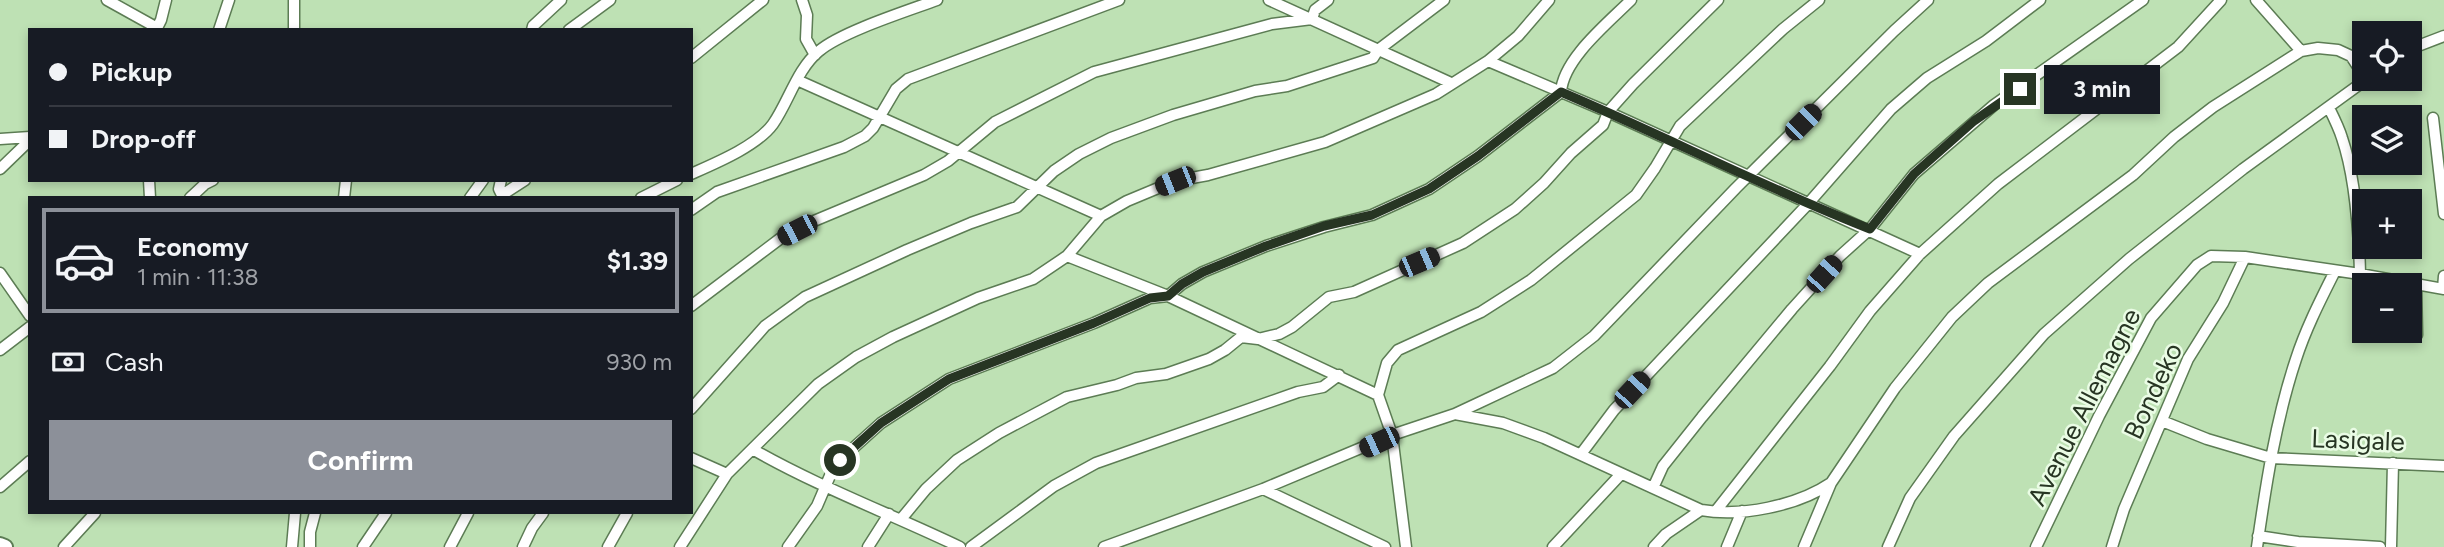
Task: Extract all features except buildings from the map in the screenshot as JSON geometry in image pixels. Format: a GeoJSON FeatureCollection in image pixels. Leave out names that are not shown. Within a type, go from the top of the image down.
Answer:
{"type":"FeatureCollection","features":[{"type":"Feature","properties":{"kind":"street"},"geometry":{"type":"LineString","coordinates":[[107,0],[153,26],[166,0]]}},
{"type":"Feature","properties":{"kind":"street"},"geometry":{"type":"LineString","coordinates":[[220,28],[229,0]]}},
{"type":"Feature","properties":{"kind":"street"},"geometry":{"type":"LineString","coordinates":[[294,0],[294,28]]}},
{"type":"Feature","properties":{"kind":"street"},"geometry":{"type":"LineString","coordinates":[[532,28],[561,0]]}},
{"type":"Feature","properties":{"kind":"street"},"geometry":{"type":"LineString","coordinates":[[572,28],[610,0]]}},
{"type":"Feature","properties":{"kind":"street"},"geometry":{"type":"LineString","coordinates":[[693,56],[763,0]]}},
{"type":"Feature","properties":{"kind":"street"},"geometry":{"type":"LineString","coordinates":[[802,0],[807,15],[806,39],[815,55]]}},
{"type":"Feature","properties":{"kind":"street"},"geometry":{"type":"LineString","coordinates":[[693,173],[715,164],[764,134],[815,55],[837,39],[937,0]]}},
{"type":"Feature","properties":{"kind":"street"},"geometry":{"type":"LineString","coordinates":[[693,209],[717,192],[738,183],[844,147],[865,136],[896,89],[908,79],[1119,0]]}},
{"type":"Feature","properties":{"kind":"street"},"geometry":{"type":"LineString","coordinates":[[1269,0],[1451,83]]}},
{"type":"Feature","properties":{"kind":"street"},"geometry":{"type":"LineString","coordinates":[[1312,19],[1315,10],[1328,0]]}},
{"type":"Feature","properties":{"kind":"street"},"geometry":{"type":"LineString","coordinates":[[693,407],[765,326],[806,297],[932,239],[1017,207],[1054,171],[1079,154],[1111,138],[1173,115],[1255,91],[1287,86],[1373,58],[1378,50],[1444,0]]}},
{"type":"Feature","properties":{"kind":"street"},"geometry":{"type":"LineString","coordinates":[[680,547],[727,474],[818,384],[856,357],[892,337],[978,298],[1033,279],[1067,256],[1101,215],[1127,201],[1175,181],[1208,175],[1325,142],[1436,94],[1488,61],[1518,36],[1549,0]]}},
{"type":"Feature","properties":{"kind":"street"},"geometry":{"type":"LineString","coordinates":[[788,547],[817,506],[840,460],[881,423],[949,379],[1094,323],[1150,298],[1168,296],[1203,272],[1266,246],[1324,226],[1372,215],[1429,189],[1478,156],[1561,92],[1562,81],[1574,60],[1630,0]]}},
{"type":"Feature","properties":{"kind":"street"},"geometry":{"type":"LineString","coordinates":[[902,518],[926,489],[957,460],[999,433],[1067,397],[1118,386],[1136,378],[1177,370],[1209,359],[1241,337],[1258,339],[1279,334],[1292,327],[1329,297],[1354,292],[1463,243],[1516,209],[1544,183],[1571,153],[1603,125],[1608,112],[1718,0]]}},
{"type":"Feature","properties":{"kind":"street"},"geometry":{"type":"LineString","coordinates":[[1406,547],[1392,435],[1378,395],[1387,363],[1398,350],[1481,312],[1531,280],[1636,195],[1680,126],[1783,29],[1819,0]]}},
{"type":"Feature","properties":{"kind":"street"},"geometry":{"type":"LineString","coordinates":[[1109,546],[1264,489],[1392,435],[1455,414],[1553,369],[1594,336],[1894,31],[1928,0]]}},
{"type":"Feature","properties":{"kind":"street"},"geometry":{"type":"LineString","coordinates":[[1581,454],[1614,410],[1807,205],[1891,109],[1927,78],[1986,41],[2040,0]]}},
{"type":"Feature","properties":{"kind":"street"},"geometry":{"type":"LineString","coordinates":[[1653,488],[1663,466],[1676,448],[1792,309],[1840,256],[1870,229],[1914,174],[1974,121],[2143,0]]}},
{"type":"Feature","properties":{"kind":"street"},"geometry":{"type":"LineString","coordinates":[[1715,512],[1870,311],[1920,254],[1998,184],[2178,47],[2221,0]]}},
{"type":"Feature","properties":{"kind":"street"},"geometry":{"type":"LineString","coordinates":[[2256,0],[2301,51]]}},
{"type":"Feature","properties":{"kind":"street"},"geometry":{"type":"LineString","coordinates":[[693,304],[781,238],[814,221],[924,175],[995,122],[1094,72],[1272,24],[1312,19]]}},
{"type":"Feature","properties":{"kind":"street"},"geometry":{"type":"LineString","coordinates":[[2422,44],[2444,36]]}},
{"type":"Feature","properties":{"kind":"street"},"geometry":{"type":"LineString","coordinates":[[1804,547],[1831,483],[1895,388],[1952,317],[1988,283],[2133,175],[2174,137],[2213,107],[2301,51],[2319,48],[2338,50],[2352,57]]}},
{"type":"Feature","properties":{"kind":"street"},"geometry":{"type":"LineString","coordinates":[[1488,61],[1671,140],[1807,205],[1870,229],[1920,254]]}},
{"type":"Feature","properties":{"kind":"street"},"geometry":{"type":"LineString","coordinates":[[797,80],[1101,215]]}},
{"type":"Feature","properties":{"kind":"street"},"geometry":{"type":"LineString","coordinates":[[1888,547],[1910,498],[1954,436],[2044,334],[2139,251],[2243,169],[2352,89]]}},
{"type":"Feature","properties":{"kind":"street"},"geometry":{"type":"LineString","coordinates":[[2329,108],[2342,136],[2348,161],[2359,244],[2360,273]]}},
{"type":"Feature","properties":{"kind":"street"},"geometry":{"type":"LineString","coordinates":[[2433,118],[2444,214]]}},
{"type":"Feature","properties":{"kind":"street"},"geometry":{"type":"LineString","coordinates":[[0,139],[28,138]]}},
{"type":"Feature","properties":{"kind":"street"},"geometry":{"type":"LineString","coordinates":[[0,169],[28,140]]}},
{"type":"Feature","properties":{"kind":"street"},"geometry":{"type":"LineString","coordinates":[[192,196],[210,182]]}},
{"type":"Feature","properties":{"kind":"street"},"geometry":{"type":"LineString","coordinates":[[501,182],[499,189],[502,195],[522,182]]}},
{"type":"Feature","properties":{"kind":"street"},"geometry":{"type":"LineString","coordinates":[[645,196],[673,182]]}},
{"type":"Feature","properties":{"kind":"street"},"geometry":{"type":"LineString","coordinates":[[1067,256],[1168,296],[1378,395]]}},
{"type":"Feature","properties":{"kind":"street","name":"Avenue Allemagne"},"geometry":{"type":"LineString","coordinates":[[2036,547],[2099,416],[2151,318],[2197,265],[2211,257],[2245,257],[2352,273]]}},
{"type":"Feature","properties":{"kind":"street","name":"Bondeko"},"geometry":{"type":"LineString","coordinates":[[2112,547],[2124,509],[2188,359],[2223,303],[2245,257]]}},
{"type":"Feature","properties":{"kind":"street"},"geometry":{"type":"LineString","coordinates":[[2257,547],[2271,458],[2295,359],[2335,271]]}},
{"type":"Feature","properties":{"kind":"street"},"geometry":{"type":"LineString","coordinates":[[0,273],[28,313]]}},
{"type":"Feature","properties":{"kind":"street"},"geometry":{"type":"LineString","coordinates":[[2444,276],[2444,289]]}},
{"type":"Feature","properties":{"kind":"street","name":"Avenue Allemagne"},"geometry":{"type":"LineString","coordinates":[[2422,285],[2444,289]]}},
{"type":"Feature","properties":{"kind":"street"},"geometry":{"type":"LineString","coordinates":[[0,350],[28,329]]}},
{"type":"Feature","properties":{"kind":"street"},"geometry":{"type":"LineString","coordinates":[[971,547],[1054,486],[1096,463],[1275,400],[1323,387],[1339,375]]}},
{"type":"Feature","properties":{"kind":"street"},"geometry":{"type":"LineString","coordinates":[[1455,414],[1503,423],[1581,454],[1701,510],[1742,511],[1795,501],[1816,494],[1831,483]]}},
{"type":"Feature","properties":{"kind":"street","name":"Lasigale"},"geometry":{"type":"LineString","coordinates":[[2162,421],[2207,439],[2271,458],[2444,466]]}},
{"type":"Feature","properties":{"kind":"street"},"geometry":{"type":"LineString","coordinates":[[754,450],[791,471],[902,518],[960,547]]}},
{"type":"Feature","properties":{"kind":"street"},"geometry":{"type":"LineString","coordinates":[[693,459],[727,474]]}},
{"type":"Feature","properties":{"kind":"street"},"geometry":{"type":"LineString","coordinates":[[0,487],[28,463]]}},
{"type":"Feature","properties":{"kind":"street"},"geometry":{"type":"LineString","coordinates":[[2391,547],[2393,463]]}},
{"type":"Feature","properties":{"kind":"street"},"geometry":{"type":"LineString","coordinates":[[1553,547],[1621,474]]}},
{"type":"Feature","properties":{"kind":"street"},"geometry":{"type":"LineString","coordinates":[[1264,489],[1385,547]]}},
{"type":"Feature","properties":{"kind":"street"},"geometry":{"type":"LineString","coordinates":[[1654,547],[1666,534],[1701,510]]}},
{"type":"Feature","properties":{"kind":"street"},"geometry":{"type":"LineString","coordinates":[[1727,547],[1742,511]]}},
{"type":"Feature","properties":{"kind":"street"},"geometry":{"type":"LineString","coordinates":[[868,547],[889,513]]}},
{"type":"Feature","properties":{"kind":"street"},"geometry":{"type":"LineString","coordinates":[[64,547],[94,514]]}},
{"type":"Feature","properties":{"kind":"street"},"geometry":{"type":"LineString","coordinates":[[292,547],[295,514]]}},
{"type":"Feature","properties":{"kind":"street"},"geometry":{"type":"LineString","coordinates":[[310,547],[310,532],[315,514]]}},
{"type":"Feature","properties":{"kind":"street"},"geometry":{"type":"LineString","coordinates":[[363,547],[385,514]]}},
{"type":"Feature","properties":{"kind":"street"},"geometry":{"type":"LineString","coordinates":[[450,547],[467,514]]}},
{"type":"Feature","properties":{"kind":"street"},"geometry":{"type":"LineString","coordinates":[[523,547],[542,514]]}},
{"type":"Feature","properties":{"kind":"street"},"geometry":{"type":"LineString","coordinates":[[608,547],[626,514]]}},
{"type":"Feature","properties":{"kind":"street"},"geometry":{"type":"LineString","coordinates":[[2258,536],[2298,542],[2380,547]]}},
{"type":"Feature","properties":{"kind":"route"},"geometry":{"type":"LineString","coordinates":[[840,460],[881,423],[949,379],[1094,323],[1155,296],[1168,296],[1203,272],[1266,246],[1324,226],[1372,215],[1429,189],[1478,156],[1561,92],[1671,140],[1807,205],[1870,229],[1914,174],[1974,121],[2020,89]]}}]}
